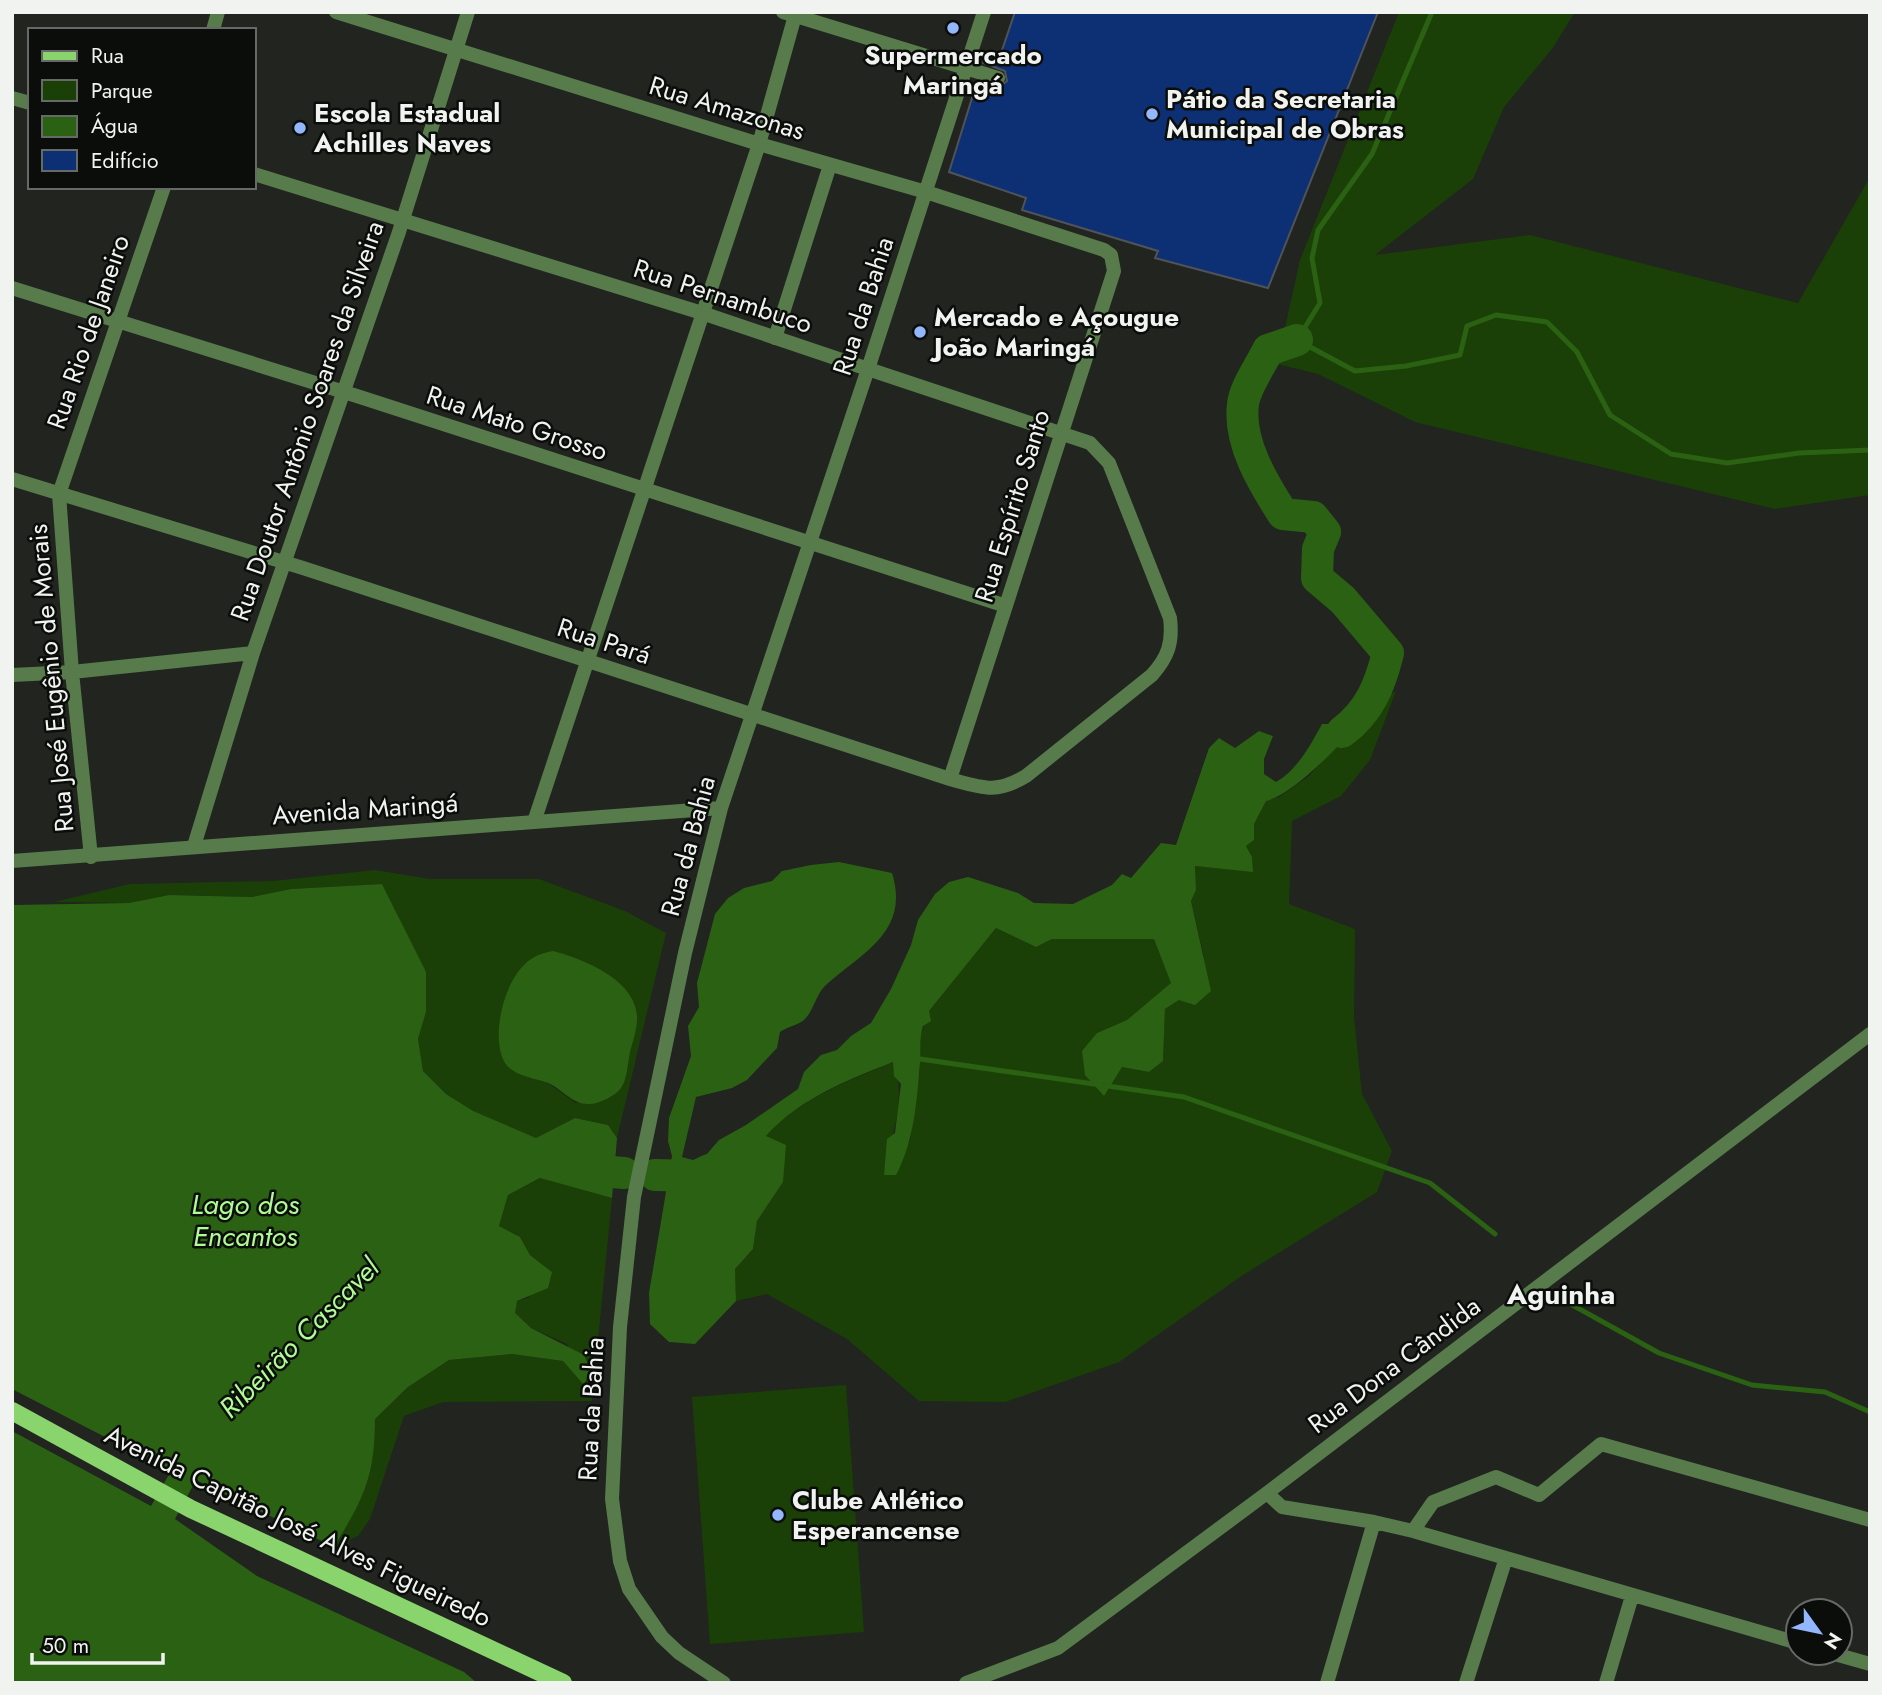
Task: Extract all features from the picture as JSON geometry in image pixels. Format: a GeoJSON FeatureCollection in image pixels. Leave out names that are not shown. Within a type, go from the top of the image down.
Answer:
{"type":"FeatureCollection","features":[{"type":"Feature","properties":{"kind":"main road","name":"Avenida Capitão José Alves Figueiredo"},"geometry":{"type":"LineString","coordinates":[[12,1411],[191,1508],[563,1683]]}},
{"type":"Feature","properties":{"kind":"street","name":"Rua Amazonas"},"geometry":{"type":"LineString","coordinates":[[336,12],[759,144],[926,192],[1104,250]]}},
{"type":"Feature","properties":{"kind":"street","name":"Rua Doutor Antônio Soares da Silveira"},"geometry":{"type":"LineString","coordinates":[[194,846],[253,653],[402,222],[468,12]]}},
{"type":"Feature","properties":{"kind":"street","name":"Rua da Bahia"},"geometry":{"type":"LineString","coordinates":[[724,1683],[679,1653],[650,1622],[634,1597],[620,1561],[612,1499],[620,1327],[634,1198],[685,953],[721,808],[984,12]]}},
{"type":"Feature","properties":{"kind":"street"},"geometry":{"type":"LineString","coordinates":[[534,822],[759,144],[791,13],[998,78]]}},
{"type":"Feature","properties":{"kind":"street"},"geometry":{"type":"LineString","coordinates":[[775,338],[830,165]]}},
{"type":"Feature","properties":{"kind":"street","name":"Rua Pernambuco"},"geometry":{"type":"LineString","coordinates":[[256,175],[702,313],[1090,443],[1109,463],[1170,618],[1170,648],[1152,676]]}},
{"type":"Feature","properties":{"kind":"street","name":"Rua Rio de Janeiro"},"geometry":{"type":"LineString","coordinates":[[59,494],[163,189]]}},
{"type":"Feature","properties":{"kind":"street","name":"Rua Espírito Santo"},"geometry":{"type":"LineString","coordinates":[[950,779],[1114,271],[1113,260],[1104,250]]}},
{"type":"Feature","properties":{"kind":"street","name":"Rua Mato Grosso"},"geometry":{"type":"LineString","coordinates":[[12,289],[344,391],[642,490],[811,541],[1006,606]]}},
{"type":"Feature","properties":{"kind":"street","name":"Rua Pará"},"geometry":{"type":"LineString","coordinates":[[12,479],[285,563],[985,789],[1005,788],[1014,783],[1152,676]]}},
{"type":"Feature","properties":{"kind":"street","name":"Rua José Eugênio de Morais"},"geometry":{"type":"LineString","coordinates":[[59,494],[72,672],[91,857]]}},
{"type":"Feature","properties":{"kind":"street"},"geometry":{"type":"LineString","coordinates":[[12,675],[72,672],[253,653]]}},
{"type":"Feature","properties":{"kind":"street","name":"Avenida Maringá"},"geometry":{"type":"LineString","coordinates":[[12,861],[721,808]]}},
{"type":"Feature","properties":{"kind":"street","name":"Rua Dona Cândida"},"geometry":{"type":"LineString","coordinates":[[966,1683],[1058,1648],[1267,1493],[1870,1034]]}},
{"type":"Feature","properties":{"kind":"street"},"geometry":{"type":"LineString","coordinates":[[1413,1531],[1433,1502],[1496,1477],[1539,1495],[1601,1444],[1870,1520]]}},
{"type":"Feature","properties":{"kind":"street"},"geometry":{"type":"LineString","coordinates":[[1267,1493],[1282,1507],[1374,1521],[1413,1531],[1784,1639]]}},
{"type":"Feature","properties":{"kind":"street"},"geometry":{"type":"LineString","coordinates":[[1327,1683],[1374,1521]]}},
{"type":"Feature","properties":{"kind":"street"},"geometry":{"type":"LineString","coordinates":[[1466,1683],[1506,1558]]}},
{"type":"Feature","properties":{"kind":"street"},"geometry":{"type":"LineString","coordinates":[[1606,1683],[1632,1596]]}},
{"type":"Feature","properties":{"kind":"green space"},"geometry":{"type":"Polygon","coordinates":[[[1399,12],[1575,12],[1552,49],[1504,107],[1473,179],[1375,255],[1530,235],[1798,303],[1870,177],[1870,495],[1775,509],[1415,422],[1318,374],[1277,364],[1300,260],[1399,12]]]}},
{"type":"Feature","properties":{"kind":"green space"},"geometry":{"type":"Polygon","coordinates":[[[1396,691],[1370,760],[1341,796],[1292,821],[1289,904],[1355,929],[1354,1017],[1362,1094],[1392,1151],[1377,1192],[1243,1275],[1119,1362],[1005,1402],[919,1401],[847,1339],[767,1294],[736,1301],[735,1269],[753,1249],[757,1221],[783,1182],[766,1136],[809,1101],[894,1062],[899,1091],[897,1118],[884,1174],[910,1140],[920,1069],[918,1043],[929,1011],[996,928],[1036,947],[1052,939],[1154,939],[1172,983],[1127,1020],[1097,1033],[1122,1067],[1149,1072],[1163,1061],[1165,1009],[1179,1000],[1204,957],[1191,901],[1196,890],[1195,866],[1241,870],[1252,857],[1246,846],[1254,840],[1254,824],[1266,800],[1279,797],[1309,776],[1378,701],[1396,691]]]}},
{"type":"Feature","properties":{"kind":"green space"},"geometry":{"type":"Polygon","coordinates":[[[375,870],[430,879],[539,879],[625,911],[666,933],[617,1138],[608,1125],[575,1118],[536,1138],[473,1112],[446,1094],[423,1071],[418,1039],[426,1012],[399,918],[382,884],[291,889],[252,897],[169,895],[129,903],[54,902],[130,884],[273,881],[375,870]],[[637,1015],[511,1070],[549,1084],[576,1103],[622,1087],[637,1015]]]}},
{"type":"Feature","properties":{"kind":"green space"},"geometry":{"type":"Polygon","coordinates":[[[541,1178],[612,1198],[592,1401],[443,1402],[404,1416],[370,1519],[358,1536],[334,1547],[366,1486],[373,1457],[375,1419],[408,1387],[449,1360],[512,1354],[563,1361],[584,1384],[567,1344],[531,1328],[514,1313],[517,1301],[528,1298],[552,1272],[530,1255],[520,1237],[499,1226],[508,1195],[541,1178]]]}},
{"type":"Feature","properties":{"kind":"green space","name":"Clube Atlético Esperancense"},"geometry":{"type":"Polygon","coordinates":[[[846,1385],[864,1632],[710,1644],[692,1397],[846,1385]]]}},
{"type":"Feature","properties":{"kind":"water"},"geometry":{"type":"Polygon","coordinates":[[[1361,699],[1378,701],[1310,773],[1295,786],[1266,801],[1254,824],[1254,840],[1246,846],[1252,857],[1253,872],[1195,866],[1196,890],[1191,901],[1211,991],[1195,1005],[1179,1000],[1165,1009],[1163,1061],[1149,1072],[1122,1067],[1104,1096],[1085,1075],[1082,1051],[1097,1033],[1127,1020],[1171,983],[1154,939],[1052,939],[1036,947],[996,928],[929,1011],[931,1021],[923,1026],[921,1036],[914,1120],[907,1149],[896,1175],[884,1175],[887,1139],[895,1133],[901,1084],[894,1076],[893,1062],[842,1083],[809,1101],[766,1136],[786,1145],[783,1182],[757,1221],[753,1249],[735,1269],[736,1301],[695,1344],[669,1342],[650,1324],[649,1293],[672,1156],[668,1141],[669,1118],[691,1056],[688,1026],[699,1007],[697,983],[715,914],[728,898],[744,888],[772,881],[782,871],[839,862],[892,873],[896,893],[895,910],[880,938],[823,988],[804,1020],[780,1032],[777,1048],[747,1080],[732,1088],[696,1097],[682,1157],[700,1162],[719,1140],[798,1089],[804,1072],[821,1055],[837,1050],[851,1036],[871,1023],[891,989],[911,945],[918,920],[935,894],[949,882],[968,877],[1018,893],[1034,903],[1073,904],[1112,885],[1122,874],[1131,878],[1161,843],[1176,845],[1209,748],[1219,738],[1235,748],[1259,731],[1273,736],[1264,759],[1264,774],[1276,782],[1297,764],[1322,724],[1338,724],[1361,699]]]}},
{"type":"Feature","properties":{"kind":"water","name":"Lago dos Encantos"},"geometry":{"type":"Polygon","coordinates":[[[382,884],[426,972],[426,1012],[418,1039],[423,1071],[446,1094],[473,1111],[536,1138],[575,1118],[608,1125],[617,1138],[612,1198],[540,1178],[508,1195],[499,1226],[520,1237],[530,1255],[552,1272],[548,1288],[517,1301],[515,1313],[531,1328],[584,1355],[590,1369],[584,1385],[563,1361],[512,1354],[449,1360],[408,1387],[375,1419],[373,1457],[366,1486],[334,1547],[196,1480],[175,1519],[257,1576],[464,1672],[477,1683],[12,1683],[12,1431],[151,1506],[171,1471],[12,1389],[12,905],[129,903],[169,895],[252,897],[291,889],[382,884]]]}},
{"type":"Feature","properties":{"kind":"water"},"geometry":{"type":"Polygon","coordinates":[[[553,951],[578,959],[605,973],[627,991],[634,1002],[637,1024],[625,1080],[615,1094],[597,1103],[583,1104],[548,1083],[513,1071],[505,1063],[501,1052],[499,1025],[505,997],[511,984],[528,961],[553,951]]]}},
{"type":"Feature","properties":{"kind":"building","name":"Pátio da Secretaria Municipal de Obras"},"geometry":{"type":"Polygon","coordinates":[[[1015,12],[1378,12],[1268,288],[1155,258],[1158,251],[1022,210],[1026,198],[949,172],[977,82],[999,87],[1007,81],[1005,71],[983,63],[986,55],[1000,56],[1015,12]]]}},
{"type":"Feature","properties":{"kind":"waterway"},"geometry":{"type":"LineString","coordinates":[[1432,12],[1372,154],[1318,230],[1312,258],[1320,303],[1297,340],[1355,371],[1406,366],[1460,355],[1467,326],[1496,315],[1547,322],[1577,352],[1610,415],[1671,454],[1727,463],[1799,453],[1870,450]]}},
{"type":"Feature","properties":{"kind":"waterway","name":"Ribeirão Cascavel"},"geometry":{"type":"LineString","coordinates":[[1297,340],[1268,350],[1247,390],[1242,418],[1254,462],[1283,514],[1313,517],[1325,532],[1318,549],[1317,578],[1343,600],[1388,653],[1367,706],[1342,732]]}},
{"type":"Feature","properties":{"kind":"waterway"},"geometry":{"type":"LineString","coordinates":[[913,1058],[1184,1097],[1430,1183],[1495,1234]]}},
{"type":"Feature","properties":{"kind":"waterway","name":"Ribeirão Cascavel"},"geometry":{"type":"LineString","coordinates":[[573,1169],[624,1173]]}},
{"type":"Feature","properties":{"kind":"waterway","name":"Ribeirão Cascavel"},"geometry":{"type":"LineString","coordinates":[[655,1175],[697,1176],[709,1170]]}},
{"type":"Feature","properties":{"kind":"waterway"},"geometry":{"type":"LineString","coordinates":[[1556,1296],[1659,1353],[1752,1385],[1825,1392],[1870,1412]]}},
{"type":"Feature","properties":{"kind":"place","name":"Supermercado Maringá"},"geometry":{"type":"Point","coordinates":[953,28]}},
{"type":"Feature","properties":{"kind":"place","name":"Pátio da Secretaria Municipal de Obras"},"geometry":{"type":"Point","coordinates":[1152,114]}},
{"type":"Feature","properties":{"kind":"place","name":"Escola Estadual Achilles Naves"},"geometry":{"type":"Point","coordinates":[300,128]}},
{"type":"Feature","properties":{"kind":"place","name":"Mercado e Açougue João Maringá"},"geometry":{"type":"Point","coordinates":[920,332]}},
{"type":"Feature","properties":{"kind":"place","name":"Clube Atlético Esperancense"},"geometry":{"type":"Point","coordinates":[778,1515]}},
{"type":"Feature","properties":{"kind":"district","name":"Aguinha"},"geometry":{"type":"Point","coordinates":[1561,1294]}}]}
